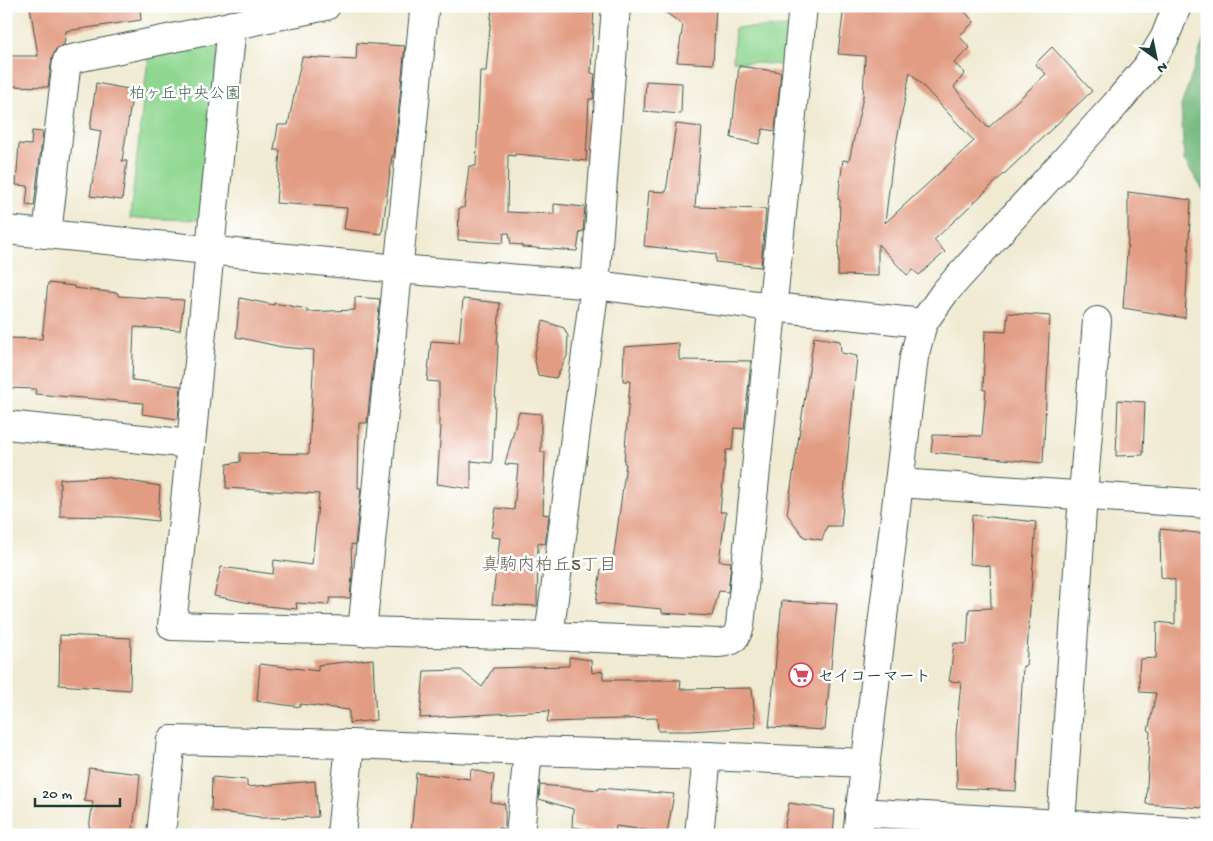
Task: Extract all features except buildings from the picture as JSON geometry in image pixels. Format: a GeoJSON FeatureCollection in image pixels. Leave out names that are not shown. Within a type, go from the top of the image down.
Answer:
{"type":"FeatureCollection","features":[{"type":"Feature","properties":{"kind":"street"},"geometry":{"type":"LineString","coordinates":[[47,234],[67,60],[326,6]]}},
{"type":"Feature","properties":{"kind":"street"},"geometry":{"type":"LineString","coordinates":[[362,632],[424,12],[423,6]]}},
{"type":"Feature","properties":{"kind":"street"},"geometry":{"type":"LineString","coordinates":[[549,636],[595,285],[616,6]]}},
{"type":"Feature","properties":{"kind":"street"},"geometry":{"type":"LineString","coordinates":[[232,25],[192,444],[172,626],[549,636],[718,643],[730,642],[737,635],[740,626],[803,6]]}},
{"type":"Feature","properties":{"kind":"street"},"geometry":{"type":"LineString","coordinates":[[1177,6],[1165,37],[1147,67],[1109,112],[946,292],[923,323],[914,358],[858,823],[1061,824],[1207,833]]}},
{"type":"Feature","properties":{"kind":"street"},"geometry":{"type":"LineString","coordinates":[[6,230],[398,269],[595,285],[923,323]]}},
{"type":"Feature","properties":{"kind":"street"},"geometry":{"type":"LineString","coordinates":[[1061,824],[1096,321]]}},
{"type":"Feature","properties":{"kind":"street"},"geometry":{"type":"LineString","coordinates":[[6,425],[192,444]]}},
{"type":"Feature","properties":{"kind":"street"},"geometry":{"type":"LineString","coordinates":[[899,483],[1207,504]]}},
{"type":"Feature","properties":{"kind":"street"},"geometry":{"type":"LineString","coordinates":[[162,835],[171,740],[350,744],[865,762]]}},
{"type":"Feature","properties":{"kind":"street"},"geometry":{"type":"LineString","coordinates":[[341,835],[350,744]]}},
{"type":"Feature","properties":{"kind":"street"},"geometry":{"type":"LineString","coordinates":[[520,835],[528,751]]}},
{"type":"Feature","properties":{"kind":"street"},"geometry":{"type":"LineString","coordinates":[[699,835],[707,756]]}},
{"type":"Feature","properties":{"kind":"green space"},"geometry":{"type":"Polygon","coordinates":[[[797,27],[795,66],[733,61],[735,28],[797,27]]]}},
{"type":"Feature","properties":{"kind":"green space"},"geometry":{"type":"Polygon","coordinates":[[[1207,30],[1207,196],[1184,160],[1181,106],[1207,30]]]}},
{"type":"Feature","properties":{"kind":"green space","name":"柏ヶ丘中央公園"},"geometry":{"type":"Polygon","coordinates":[[[219,35],[203,220],[130,218],[149,50],[219,35]]]}},
{"type":"Feature","properties":{"kind":"place","name":"セイコーマート"},"geometry":{"type":"Point","coordinates":[801,675]}},
{"type":"Feature","properties":{"kind":"district","name":"真駒内柏丘5丁目"},"geometry":{"type":"Point","coordinates":[549,564]}}]}
